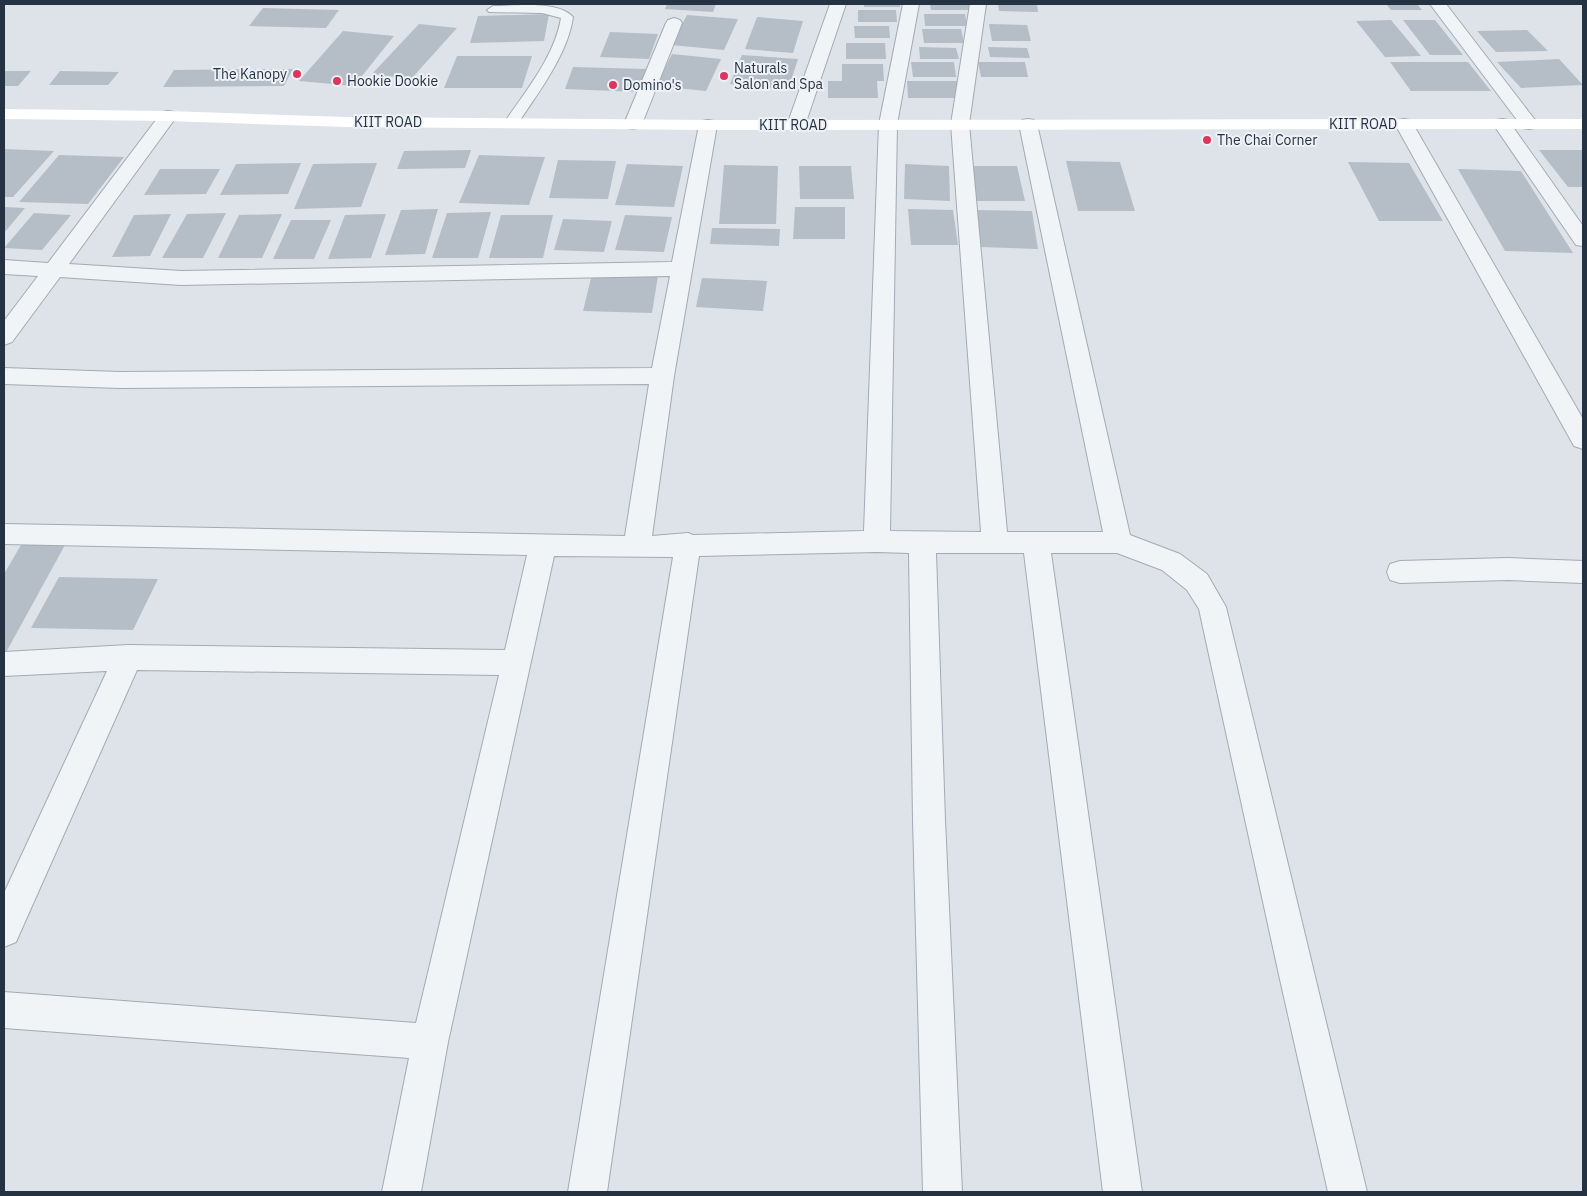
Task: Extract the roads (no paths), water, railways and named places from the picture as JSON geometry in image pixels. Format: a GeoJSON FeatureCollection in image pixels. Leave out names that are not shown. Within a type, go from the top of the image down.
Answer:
{"type":"FeatureCollection","features":[{"type":"Feature","properties":{"kind":"main road","name":"KIIT ROAD"},"geometry":{"type":"LineString","coordinates":[[4,114],[168,116],[346,122],[708,125],[1583,124]]}},
{"type":"Feature","properties":{"kind":"street"},"geometry":{"type":"LineString","coordinates":[[796,125],[838,4]]}},
{"type":"Feature","properties":{"kind":"street"},"geometry":{"type":"LineString","coordinates":[[877,541],[888,124],[911,4]]}},
{"type":"Feature","properties":{"kind":"street"},"geometry":{"type":"LineString","coordinates":[[978,4],[960,124],[995,543]]}},
{"type":"Feature","properties":{"kind":"street"},"geometry":{"type":"LineString","coordinates":[[1438,4],[1529,124]]}},
{"type":"Feature","properties":{"kind":"street"},"geometry":{"type":"LineString","coordinates":[[633,124],[674,23]]}},
{"type":"Feature","properties":{"kind":"street"},"geometry":{"type":"LineString","coordinates":[[4,337],[168,116]]}},
{"type":"Feature","properties":{"kind":"street"},"geometry":{"type":"LineString","coordinates":[[1028,124],[1118,542]]}},
{"type":"Feature","properties":{"kind":"street"},"geometry":{"type":"LineString","coordinates":[[1404,124],[1583,440]]}},
{"type":"Feature","properties":{"kind":"street"},"geometry":{"type":"LineString","coordinates":[[1502,124],[1583,240]]}},
{"type":"Feature","properties":{"kind":"street"},"geometry":{"type":"LineString","coordinates":[[637,546],[662,376],[708,125]]}},
{"type":"Feature","properties":{"kind":"street"},"geometry":{"type":"LineString","coordinates":[[4,267],[181,278],[681,268]]}},
{"type":"Feature","properties":{"kind":"street"},"geometry":{"type":"LineString","coordinates":[[4,376],[120,380],[662,376]]}},
{"type":"Feature","properties":{"kind":"street"},"geometry":{"type":"LineString","coordinates":[[4,534],[637,546],[877,541],[922,543],[1118,542],[1171,562],[1197,582],[1212,607],[1296,975],[1348,1192]]}},
{"type":"Feature","properties":{"kind":"street"},"geometry":{"type":"LineString","coordinates":[[922,543],[929,820],[943,1192]]}},
{"type":"Feature","properties":{"kind":"street"},"geometry":{"type":"LineString","coordinates":[[1036,543],[1123,1192]]}},
{"type":"Feature","properties":{"kind":"street"},"geometry":{"type":"LineString","coordinates":[[402,1192],[430,1042],[543,544]]}},
{"type":"Feature","properties":{"kind":"street"},"geometry":{"type":"LineString","coordinates":[[588,1192],[688,544]]}},
{"type":"Feature","properties":{"kind":"street"},"geometry":{"type":"LineString","coordinates":[[1400,572],[1508,569],[1583,572]]}},
{"type":"Feature","properties":{"kind":"street"},"geometry":{"type":"LineString","coordinates":[[4,664],[128,657],[516,663]]}},
{"type":"Feature","properties":{"kind":"street"},"geometry":{"type":"LineString","coordinates":[[4,930],[128,657]]}},
{"type":"Feature","properties":{"kind":"street"},"geometry":{"type":"LineString","coordinates":[[4,1010],[430,1042]]}},
{"type":"Feature","properties":{"kind":"lane"},"geometry":{"type":"LineString","coordinates":[[493,10],[548,10],[561,12],[567,17],[567,24],[552,55],[511,123]]}},
{"type":"Feature","properties":{"kind":"place","name":"The Kanopy"},"geometry":{"type":"Point","coordinates":[297,74]}},
{"type":"Feature","properties":{"kind":"place","name":"Naturals Salon and Spa"},"geometry":{"type":"Point","coordinates":[724,76]}},
{"type":"Feature","properties":{"kind":"place","name":"Hookie Dookie"},"geometry":{"type":"Point","coordinates":[337,81]}},
{"type":"Feature","properties":{"kind":"place","name":"Domino's"},"geometry":{"type":"Point","coordinates":[613,85]}},
{"type":"Feature","properties":{"kind":"place","name":"The Chai Corner"},"geometry":{"type":"Point","coordinates":[1207,140]}}]}
